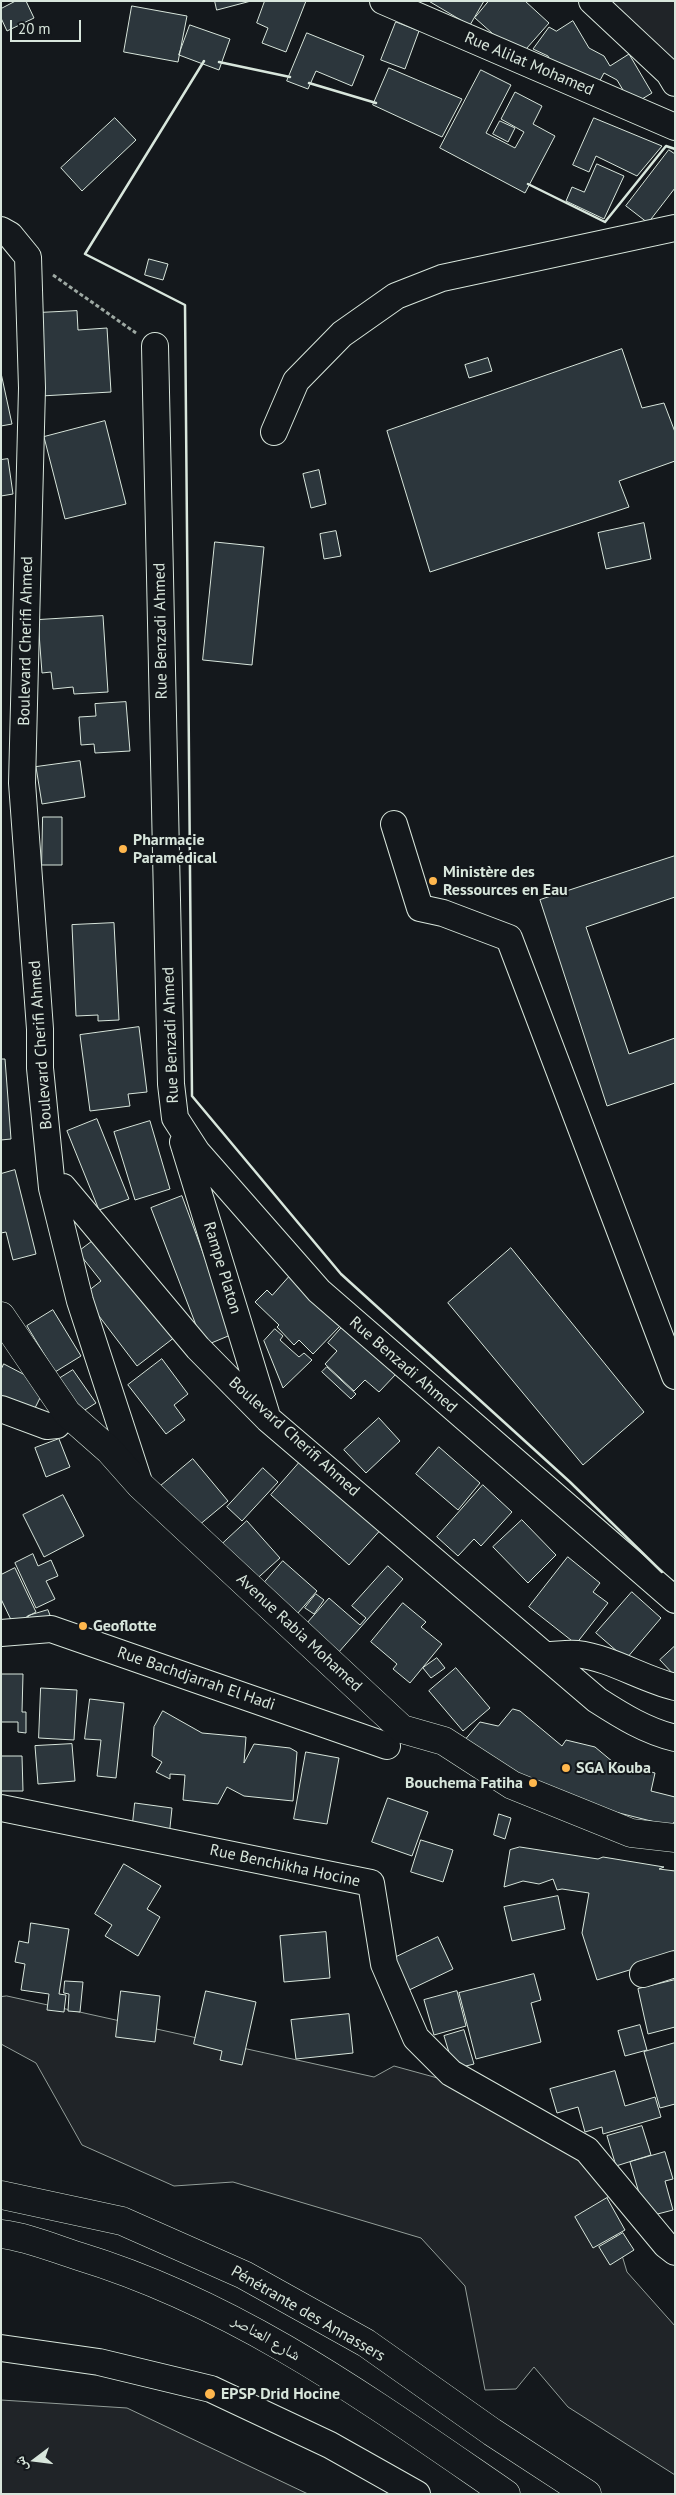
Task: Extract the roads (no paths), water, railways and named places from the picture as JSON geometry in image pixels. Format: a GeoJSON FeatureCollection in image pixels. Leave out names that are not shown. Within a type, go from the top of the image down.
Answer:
{"type":"FeatureCollection","features":[{"type":"Feature","properties":{"kind":"main road","name":"Avenue Rabia Mohamed"},"geometry":{"type":"LineString","coordinates":[[1,1316],[67,1413],[109,1450],[140,1485],[402,1729],[444,1742],[512,1785],[631,1833],[675,1838]]}},
{"type":"Feature","properties":{"kind":"main road","name":"Pénétrante des Annassers"},"geometry":{"type":"LineString","coordinates":[[1,2195],[122,2221],[244,2275],[366,2343],[492,2432],[587,2494]]}},
{"type":"Feature","properties":{"kind":"main road","name":"شارع العناصر"},"geometry":{"type":"LineString","coordinates":[[1,2234],[129,2271],[220,2311],[354,2389],[506,2494]]}},
{"type":"Feature","properties":{"kind":"street","name":"Rue Alilat Mohamed"},"geometry":{"type":"LineString","coordinates":[[383,1],[675,127]]}},
{"type":"Feature","properties":{"kind":"street"},"geometry":{"type":"LineString","coordinates":[[592,1],[669,73],[675,83]]}},
{"type":"Feature","properties":{"kind":"street"},"geometry":{"type":"LineString","coordinates":[[274,432],[296,381],[342,334],[396,296],[442,278],[675,228]]}},
{"type":"Feature","properties":{"kind":"street","name":"Boulevard Cherifi Ahmed"},"geometry":{"type":"LineString","coordinates":[[1,230],[10,235],[28,257],[32,388],[22,783],[40,1029],[40,1068],[52,1188],[63,1187],[198,1348],[268,1418],[598,1700],[626,1719],[656,1734],[675,1738]]}},
{"type":"Feature","properties":{"kind":"street","name":"Rue Benzadi Ahmed"},"geometry":{"type":"LineString","coordinates":[[155,346],[171,1084],[175,1118],[197,1152],[319,1291],[675,1600]]}},
{"type":"Feature","properties":{"kind":"street"},"geometry":{"type":"LineString","coordinates":[[394,824],[420,908],[443,913],[509,938],[675,1376]]}},
{"type":"Feature","properties":{"kind":"street","name":"Rampe Platon"},"geometry":{"type":"LineString","coordinates":[[175,1118],[268,1418]]}},
{"type":"Feature","properties":{"kind":"street"},"geometry":{"type":"LineString","coordinates":[[52,1188],[80,1300],[140,1485]]}},
{"type":"Feature","properties":{"kind":"street"},"geometry":{"type":"LineString","coordinates":[[1,1409],[47,1426],[58,1425],[67,1413]]}},
{"type":"Feature","properties":{"kind":"street","name":"Rue Bachdjarrah El Hadi"},"geometry":{"type":"LineString","coordinates":[[1,1633],[51,1629],[387,1746]]}},
{"type":"Feature","properties":{"kind":"street"},"geometry":{"type":"LineString","coordinates":[[546,1656],[576,1654],[595,1658],[659,1683],[675,1687]]}},
{"type":"Feature","properties":{"kind":"street","name":"Rue Benchikha Hocine"},"geometry":{"type":"LineString","coordinates":[[1,1808],[371,1883],[384,1964],[416,2038],[450,2073],[586,2150],[666,2245],[675,2252]]}},
{"type":"Feature","properties":{"kind":"street"},"geometry":{"type":"LineString","coordinates":[[643,1974],[675,1964]]}},
{"type":"Feature","properties":{"kind":"street"},"geometry":{"type":"LineString","coordinates":[[1,2348],[98,2362],[211,2389],[330,2445],[417,2494]]}},
{"type":"Feature","properties":{"kind":"place","name":"Pharmacie Paramédical"},"geometry":{"type":"Point","coordinates":[123,849]}},
{"type":"Feature","properties":{"kind":"place","name":"Ministère des Ressources en Eau"},"geometry":{"type":"Point","coordinates":[433,881]}},
{"type":"Feature","properties":{"kind":"place","name":"Geoflotte"},"geometry":{"type":"Point","coordinates":[83,1626]}},
{"type":"Feature","properties":{"kind":"place","name":"SGA Kouba"},"geometry":{"type":"Point","coordinates":[566,1768]}},
{"type":"Feature","properties":{"kind":"place","name":"Bouchema Fatiha"},"geometry":{"type":"Point","coordinates":[533,1783]}},
{"type":"Feature","properties":{"kind":"place","name":"EPSP Drid Hocine"},"geometry":{"type":"Point","coordinates":[210,2394]}}]}
